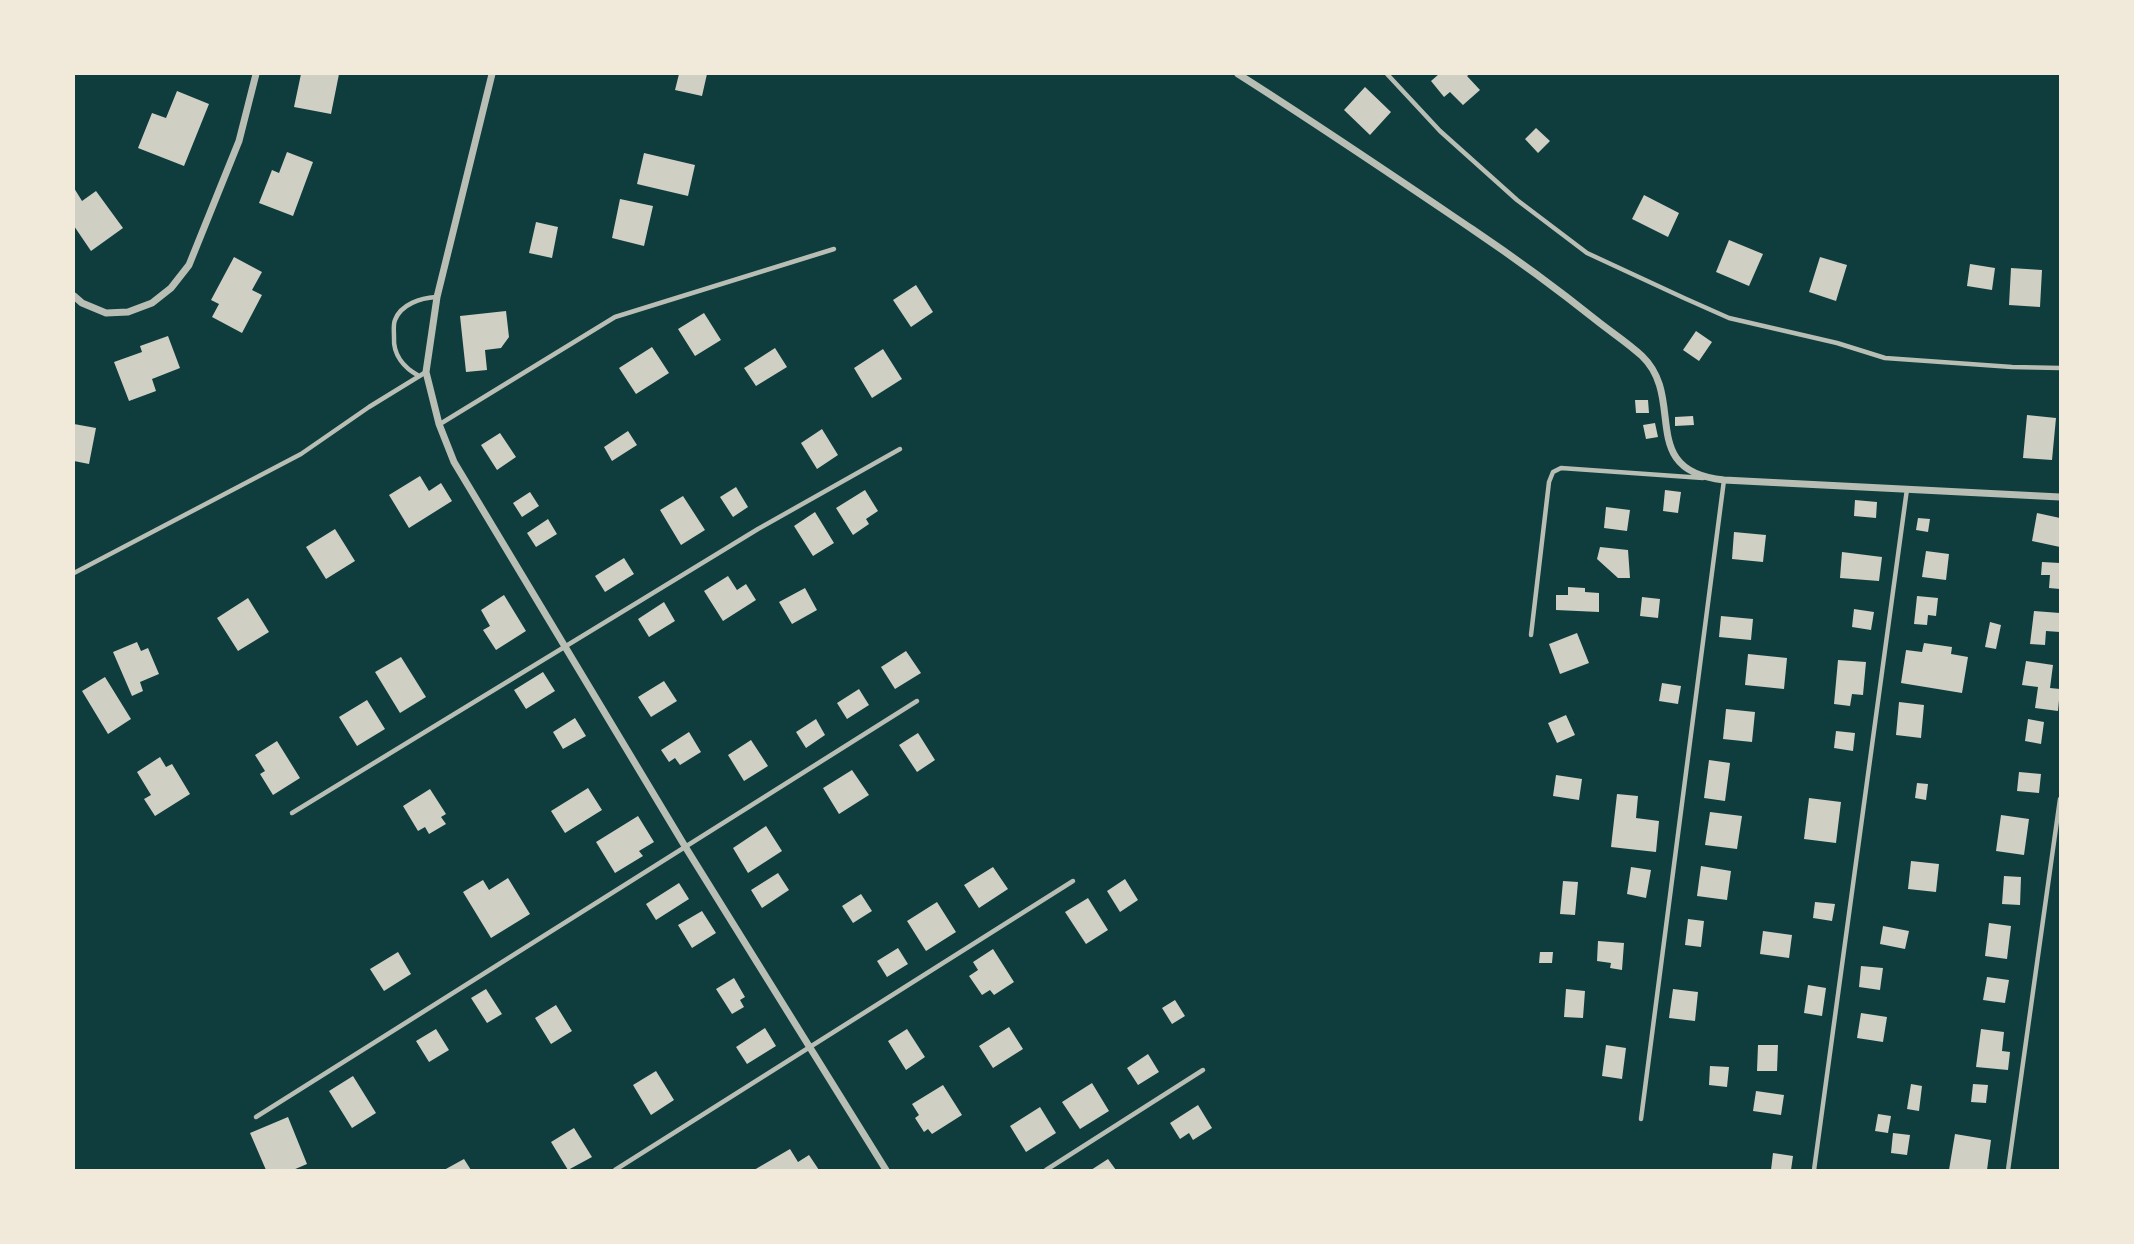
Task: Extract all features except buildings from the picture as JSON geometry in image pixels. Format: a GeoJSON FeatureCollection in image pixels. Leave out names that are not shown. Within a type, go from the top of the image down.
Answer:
{"type":"FeatureCollection","features":[{"type":"Feature","properties":{"kind":"street"},"geometry":{"type":"LineString","coordinates":[[74,296],[82,303],[106,313],[128,312],[152,303],[171,288],[189,265],[240,141],[256,74]]}},
{"type":"Feature","properties":{"kind":"street"},"geometry":{"type":"LineString","coordinates":[[492,74],[437,297],[424,375],[439,424],[454,462],[686,848],[886,1171]]}},
{"type":"Feature","properties":{"kind":"street"},"geometry":{"type":"LineString","coordinates":[[1238,74],[1340,139],[1539,275],[1643,357],[1657,379],[1662,394],[1665,429],[1671,449],[1683,467],[1707,479],[2060,497]]}},
{"type":"Feature","properties":{"kind":"lane"},"geometry":{"type":"LineString","coordinates":[[1387,74],[1449,140],[1517,200],[1587,254],[1684,298],[1730,318],[1837,343],[1885,358],[2012,368],[2060,368]]}},
{"type":"Feature","properties":{"kind":"lane"},"geometry":{"type":"LineString","coordinates":[[439,424],[615,317],[834,249]]}},
{"type":"Feature","properties":{"kind":"lane"},"geometry":{"type":"LineString","coordinates":[[424,375],[409,370],[398,358],[394,345],[394,320],[406,306],[422,298],[437,297]]}},
{"type":"Feature","properties":{"kind":"lane"},"geometry":{"type":"LineString","coordinates":[[74,573],[301,454],[369,407],[424,375]]}},
{"type":"Feature","properties":{"kind":"lane"},"geometry":{"type":"LineString","coordinates":[[292,813],[758,529],[900,449]]}},
{"type":"Feature","properties":{"kind":"lane"},"geometry":{"type":"LineString","coordinates":[[1531,635],[1549,482],[1553,472],[1561,468],[1707,479]]}},
{"type":"Feature","properties":{"kind":"lane"},"geometry":{"type":"LineString","coordinates":[[1641,1119],[1724,480]]}},
{"type":"Feature","properties":{"kind":"lane"},"geometry":{"type":"LineString","coordinates":[[1814,1171],[1907,489]]}},
{"type":"Feature","properties":{"kind":"lane"},"geometry":{"type":"LineString","coordinates":[[256,1117],[917,701]]}},
{"type":"Feature","properties":{"kind":"lane"},"geometry":{"type":"LineString","coordinates":[[2008,1171],[2060,799]]}},
{"type":"Feature","properties":{"kind":"lane"},"geometry":{"type":"LineString","coordinates":[[615,1171],[1073,881]]}},
{"type":"Feature","properties":{"kind":"lane"},"geometry":{"type":"LineString","coordinates":[[1046,1171],[1203,1070]]}}]}
